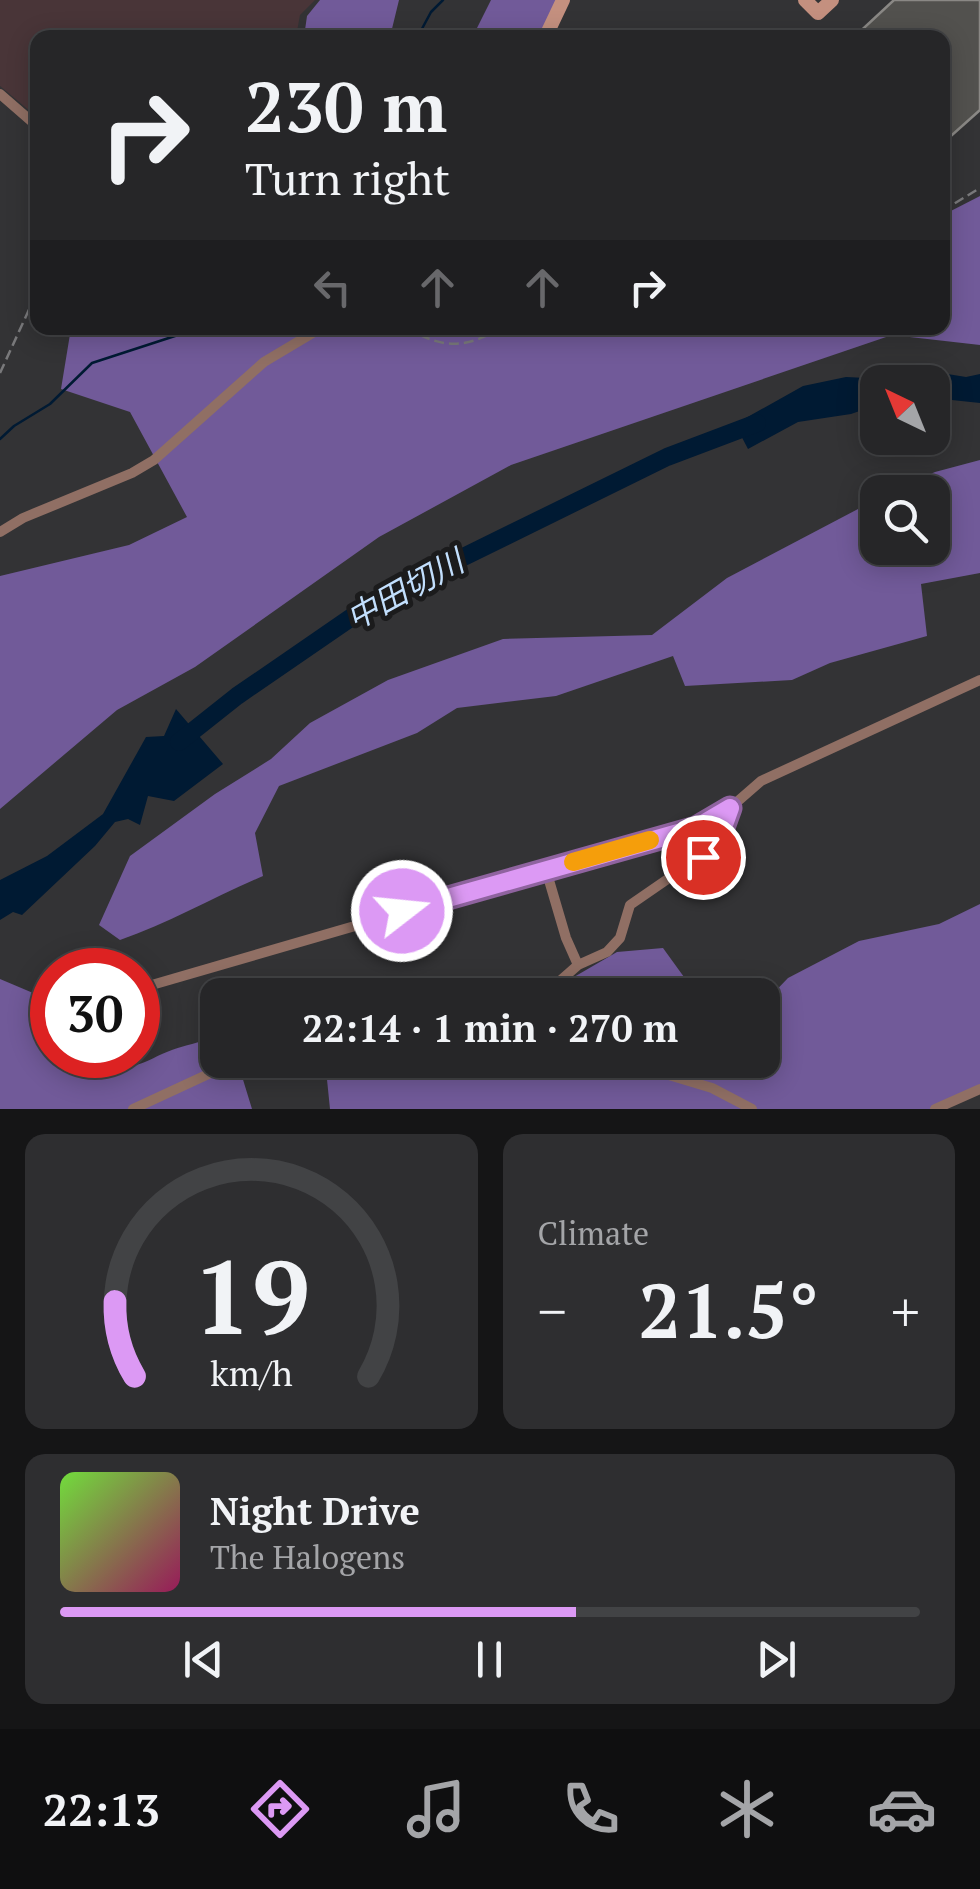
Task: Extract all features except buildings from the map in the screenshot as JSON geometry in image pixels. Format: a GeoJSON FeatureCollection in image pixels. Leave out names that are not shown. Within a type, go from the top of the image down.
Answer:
{"type":"FeatureCollection","features":[{"type":"Feature","properties":{"kind":"street"},"geometry":{"type":"LineString","coordinates":[[549,30],[563,0]]}},
{"type":"Feature","properties":{"kind":"street"},"geometry":{"type":"LineString","coordinates":[[805,0],[818,13],[832,0]]}},
{"type":"Feature","properties":{"kind":"street"},"geometry":{"type":"LineString","coordinates":[[0,94],[30,119]]}},
{"type":"Feature","properties":{"kind":"street"},"geometry":{"type":"LineString","coordinates":[[0,532],[22,518],[132,473],[154,460],[264,362],[309,335]]}},
{"type":"Feature","properties":{"kind":"street"},"geometry":{"type":"LineString","coordinates":[[160,983],[696,828],[730,808],[761,781],[980,680]]}},
{"type":"Feature","properties":{"kind":"street"},"geometry":{"type":"LineString","coordinates":[[563,978],[578,965],[607,952],[620,938],[630,905],[717,844],[730,808]]}},
{"type":"Feature","properties":{"kind":"street"},"geometry":{"type":"LineString","coordinates":[[546,870],[578,965]]}},
{"type":"Feature","properties":{"kind":"street"},"geometry":{"type":"LineString","coordinates":[[133,1109],[200,1078]]}},
{"type":"Feature","properties":{"kind":"street"},"geometry":{"type":"LineString","coordinates":[[679,1078],[712,1088],[752,1109]]}},
{"type":"Feature","properties":{"kind":"street"},"geometry":{"type":"LineString","coordinates":[[935,1109],[980,1089]]}},
{"type":"Feature","properties":{"kind":"path"},"geometry":{"type":"LineString","coordinates":[[950,206],[980,188]]}},
{"type":"Feature","properties":{"kind":"path"},"geometry":{"type":"LineString","coordinates":[[0,373],[30,307]]}},
{"type":"Feature","properties":{"kind":"path"},"geometry":{"type":"LineString","coordinates":[[419,335],[456,345],[486,335]]}},
{"type":"Feature","properties":{"kind":"shaded area"},"geometry":{"type":"Polygon","coordinates":[[[0,0],[315,0],[300,15],[297,30],[30,30],[30,111],[0,86],[0,0]]]}},
{"type":"Feature","properties":{"kind":"shaded area"},"geometry":{"type":"Polygon","coordinates":[[[320,0],[399,0],[392,30],[305,30],[307,16],[320,0]]]}},
{"type":"Feature","properties":{"kind":"shaded area"},"geometry":{"type":"Polygon","coordinates":[[[491,0],[559,0],[552,30],[476,30],[491,0]]]}},
{"type":"Feature","properties":{"kind":"shaded area"},"geometry":{"type":"Polygon","coordinates":[[[980,196],[980,345],[892,335],[950,335],[950,211],[980,196]]]}},
{"type":"Feature","properties":{"kind":"shaded area"},"geometry":{"type":"Polygon","coordinates":[[[70,335],[892,335],[511,465],[379,537],[195,667],[117,710],[0,809],[0,576],[129,545],[187,517],[130,412],[61,389],[70,335]]]}},
{"type":"Feature","properties":{"kind":"shaded area"},"geometry":{"type":"Polygon","coordinates":[[[980,460],[980,573],[921,584],[927,636],[830,663],[792,680],[685,686],[673,656],[556,696],[457,708],[417,733],[279,786],[255,833],[263,876],[120,940],[99,925],[130,856],[271,759],[310,723],[388,680],[503,639],[652,635],[727,578],[860,508],[860,565],[950,565],[950,475],[928,475],[980,460]]]}},
{"type":"Feature","properties":{"kind":"shaded area"},"geometry":{"type":"Polygon","coordinates":[[[980,904],[980,1088],[939,1109],[330,1109],[327,1078],[780,1078],[780,986],[788,978],[859,941],[939,924],[980,904]]]}},
{"type":"Feature","properties":{"kind":"shaded area"},"geometry":{"type":"Polygon","coordinates":[[[663,948],[685,978],[572,978],[617,952],[663,948]]]}},
{"type":"Feature","properties":{"kind":"shaded area"},"geometry":{"type":"Polygon","coordinates":[[[0,979],[30,992],[30,1078],[160,1078],[160,1055],[200,1042],[200,1078],[243,1078],[252,1109],[0,1109],[0,979]]]}},
{"type":"Feature","properties":{"kind":"water"},"geometry":{"type":"Polygon","coordinates":[[[950,374],[980,374],[980,403],[950,400],[950,374]]]}},
{"type":"Feature","properties":{"kind":"water"},"geometry":{"type":"Polygon","coordinates":[[[860,378],[860,411],[798,422],[748,449],[735,424],[803,386],[860,378]]]}},
{"type":"Feature","properties":{"kind":"water"},"geometry":{"type":"Polygon","coordinates":[[[176,709],[223,764],[174,801],[148,796],[140,825],[128,819],[115,822],[22,915],[13,912],[0,920],[0,880],[47,856],[103,814],[146,737],[164,736],[176,709]]]}},
{"type":"Feature","properties":{"kind":"waterway"},"geometry":{"type":"LineString","coordinates":[[421,30],[443,0]]}},
{"type":"Feature","properties":{"kind":"waterway"},"geometry":{"type":"LineString","coordinates":[[0,439],[50,404],[92,363],[178,335]]}},
{"type":"Feature","properties":{"kind":"waterway","name":"中田切川"},"geometry":{"type":"LineString","coordinates":[[179,742],[237,696],[378,599],[667,457],[757,423]]}},
{"type":"Feature","properties":{"kind":"slow traffic"},"geometry":{"type":"LineString","coordinates":[[573,862],[650,840]]}},
{"type":"Feature","properties":{"kind":"route"},"geometry":{"type":"LineString","coordinates":[[402,911],[696,828],[730,808],[717,844],[703,857]]}}]}
